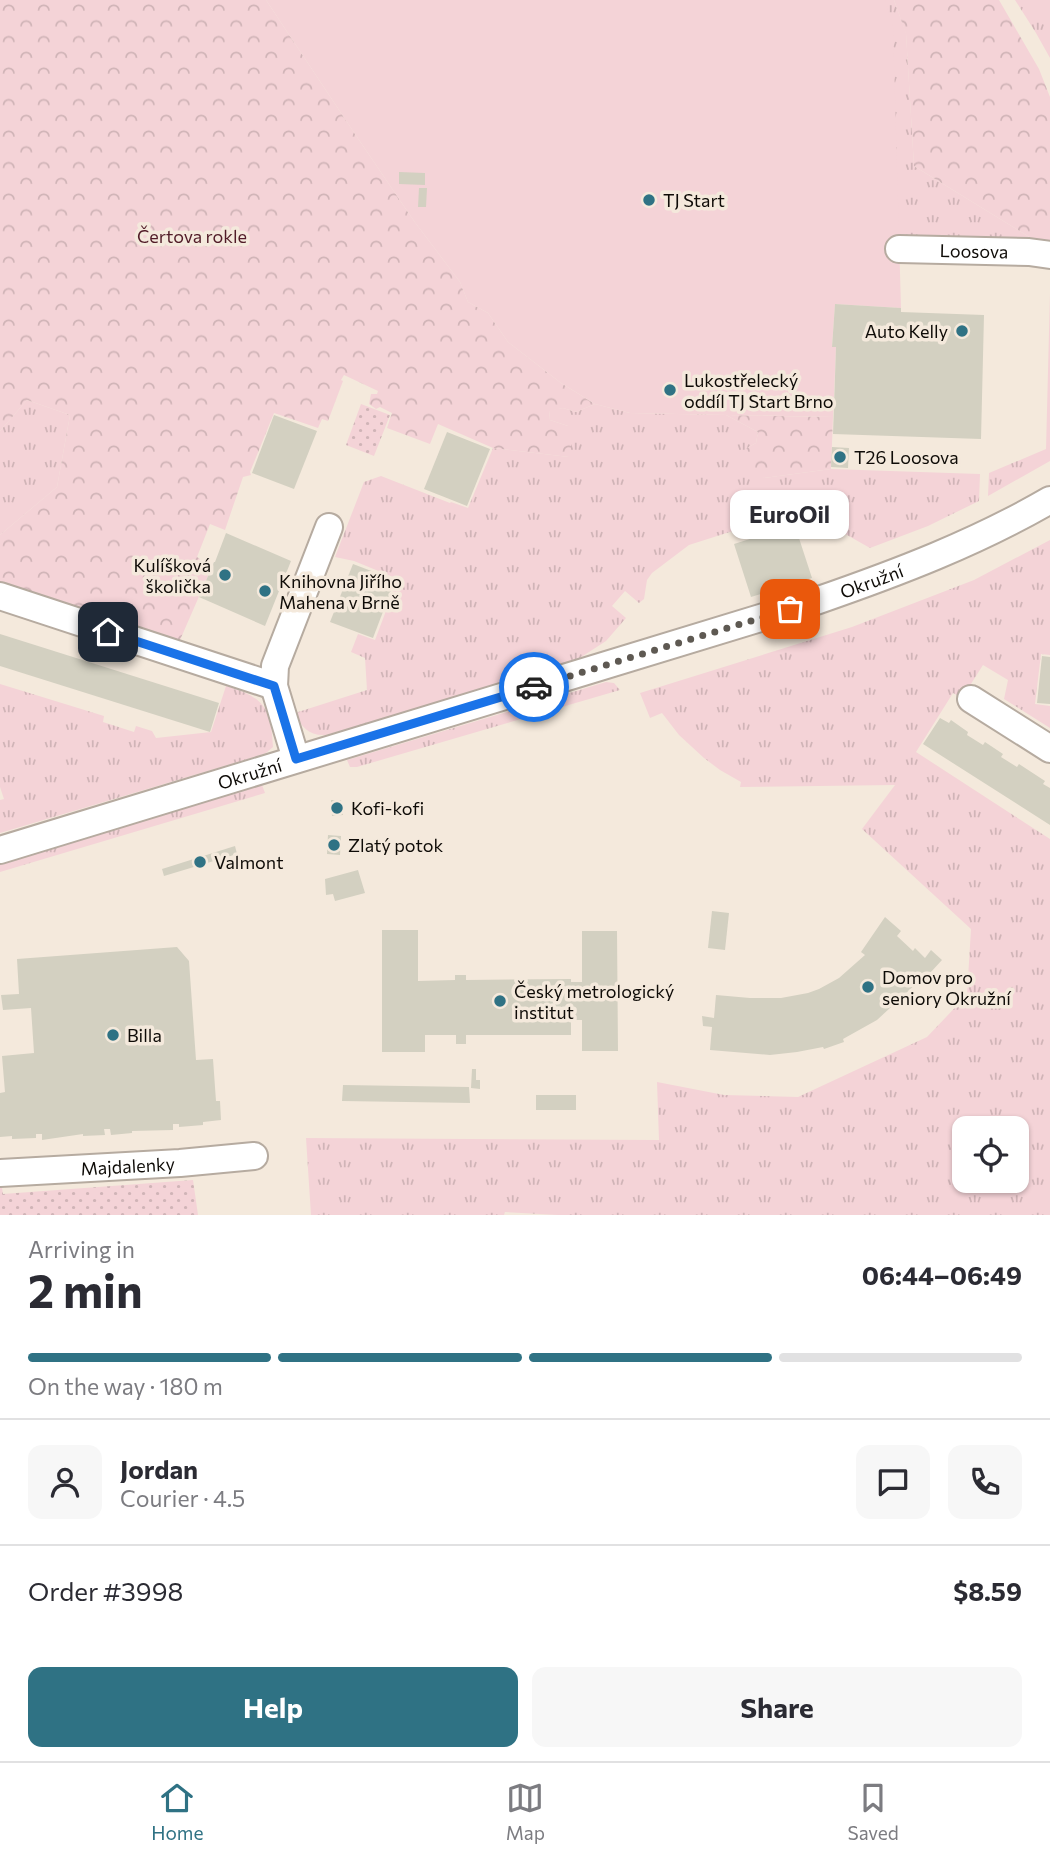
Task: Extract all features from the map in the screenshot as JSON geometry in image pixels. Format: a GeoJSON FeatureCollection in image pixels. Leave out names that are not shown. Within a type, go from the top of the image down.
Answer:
{"type":"FeatureCollection","features":[{"type":"Feature","properties":{"kind":"street","name":"Loosova"},"geometry":{"type":"LineString","coordinates":[[899,249],[1029,252],[1050,255]]}},
{"type":"Feature","properties":{"kind":"street","name":"Okružní"},"geometry":{"type":"LineString","coordinates":[[0,850],[843,592],[967,543],[1050,500]]}},
{"type":"Feature","properties":{"kind":"street"},"geometry":{"type":"LineString","coordinates":[[296,759],[274,686],[275,666],[329,527]]}},
{"type":"Feature","properties":{"kind":"street"},"geometry":{"type":"LineString","coordinates":[[0,596],[274,686]]}},
{"type":"Feature","properties":{"kind":"street"},"geometry":{"type":"LineString","coordinates":[[971,699],[1050,749]]}},
{"type":"Feature","properties":{"kind":"street","name":"Majdalenky"},"geometry":{"type":"LineString","coordinates":[[0,1173],[254,1156]]}},
{"type":"Feature","properties":{"kind":"green space","name":"Čertova rokle"},"geometry":{"type":"Polygon","coordinates":[[[0,0],[266,0],[414,221],[460,282],[468,302],[488,313],[508,342],[561,383],[595,404],[576,412],[563,408],[549,411],[550,420],[568,426],[573,436],[569,457],[493,448],[438,424],[430,444],[387,428],[392,413],[380,407],[376,409],[369,404],[371,394],[377,394],[378,391],[344,375],[328,421],[322,419],[318,428],[274,413],[251,475],[243,477],[225,530],[210,524],[197,557],[201,565],[211,569],[180,640],[174,641],[0,587],[0,535],[57,487],[70,415],[27,400],[0,431],[0,0]]]}},
{"type":"Feature","properties":{"kind":"green space","name":"TJ Start"},"geometry":{"type":"Polygon","coordinates":[[[266,0],[885,0],[893,26],[901,308],[835,304],[832,346],[836,347],[833,417],[630,413],[595,404],[561,383],[508,342],[488,313],[468,302],[460,282],[414,221],[266,0]]]}},
{"type":"Feature","properties":{"kind":"green space"},"geometry":{"type":"Polygon","coordinates":[[[820,0],[894,0],[906,33],[914,166],[1039,243],[899,240],[820,0]]]}},
{"type":"Feature","properties":{"kind":"green space"},"geometry":{"type":"Polygon","coordinates":[[[894,0],[999,0],[1039,69],[1050,97],[1050,243],[1039,243],[914,166],[906,34],[894,0]]]}},
{"type":"Feature","properties":{"kind":"green space"},"geometry":{"type":"Polygon","coordinates":[[[1015,0],[1050,0],[1050,58],[1036,33],[1015,0]]]}},
{"type":"Feature","properties":{"kind":"green space"},"geometry":{"type":"Polygon","coordinates":[[[1050,293],[1050,461],[988,496],[989,473],[1046,449],[1050,293]]]}},
{"type":"Feature","properties":{"kind":"green space"},"geometry":{"type":"Polygon","coordinates":[[[27,400],[70,415],[57,487],[0,535],[0,431],[27,400]]]}},
{"type":"Feature","properties":{"kind":"green space"},"geometry":{"type":"Polygon","coordinates":[[[361,404],[390,415],[374,456],[346,445],[361,404]]]}},
{"type":"Feature","properties":{"kind":"green space"},"geometry":{"type":"Polygon","coordinates":[[[595,404],[630,413],[726,415],[758,432],[756,443],[747,448],[764,478],[831,469],[980,474],[979,501],[928,526],[870,548],[801,509],[689,545],[652,573],[647,580],[644,599],[639,603],[625,591],[612,606],[626,618],[606,641],[572,663],[326,735],[307,730],[295,713],[367,690],[365,658],[351,652],[358,634],[375,640],[398,579],[354,561],[335,557],[364,482],[381,476],[468,508],[493,448],[569,457],[568,426],[550,420],[549,410],[563,408],[576,412],[595,404]]]}},
{"type":"Feature","properties":{"kind":"green space"},"geometry":{"type":"Polygon","coordinates":[[[726,415],[833,417],[831,469],[764,478],[742,455],[756,443],[758,432],[726,415]]]}},
{"type":"Feature","properties":{"kind":"green space"},"geometry":{"type":"Polygon","coordinates":[[[1050,540],[1050,655],[1041,654],[1035,704],[1050,706],[1050,728],[1004,699],[1008,680],[983,665],[962,698],[953,693],[916,752],[1050,839],[1050,1215],[558,1215],[505,1212],[504,1215],[311,1215],[306,1138],[659,1140],[657,1082],[724,1095],[798,1097],[927,1037],[967,995],[971,929],[862,829],[895,785],[740,787],[741,782],[704,758],[679,735],[662,713],[650,718],[640,693],[852,627],[974,580],[1050,540]]]}},
{"type":"Feature","properties":{"kind":"green space"},"geometry":{"type":"Polygon","coordinates":[[[606,682],[614,683],[620,690],[357,767],[350,767],[347,760],[606,682]]]}},
{"type":"Feature","properties":{"kind":"green space"},"geometry":{"type":"Polygon","coordinates":[[[0,684],[104,716],[103,722],[134,732],[136,726],[152,731],[156,738],[211,732],[226,686],[249,695],[263,706],[270,723],[273,747],[258,756],[0,833],[0,800],[4,799],[0,787],[0,684]]]}},
{"type":"Feature","properties":{"kind":"green space"},"geometry":{"type":"Polygon","coordinates":[[[262,785],[265,793],[0,872],[0,863],[262,785]]]}},
{"type":"Feature","properties":{"kind":"green space"},"geometry":{"type":"Polygon","coordinates":[[[193,1180],[198,1215],[0,1215],[0,1182],[3,1194],[193,1180]]]}},
{"type":"Feature","properties":{"kind":"building"},"geometry":{"type":"Polygon","coordinates":[[[399,172],[425,173],[425,185],[399,184],[399,172]]]}},
{"type":"Feature","properties":{"kind":"building"},"geometry":{"type":"Polygon","coordinates":[[[419,188],[427,188],[426,207],[418,207],[419,188]]]}},
{"type":"Feature","properties":{"kind":"building"},"geometry":{"type":"Polygon","coordinates":[[[835,304],[901,308],[901,312],[984,315],[981,439],[833,434],[836,347],[832,347],[835,304]]]}},
{"type":"Feature","properties":{"kind":"building"},"geometry":{"type":"Polygon","coordinates":[[[274,415],[317,431],[294,489],[252,473],[274,415]]]}},
{"type":"Feature","properties":{"kind":"building"},"geometry":{"type":"Polygon","coordinates":[[[447,432],[490,449],[467,506],[424,489],[447,432]]]}},
{"type":"Feature","properties":{"kind":"building","name":"T26 Loosova"},"geometry":{"type":"Polygon","coordinates":[[[832,447],[849,448],[848,468],[831,467],[832,447]]]}},
{"type":"Feature","properties":{"kind":"building"},"geometry":{"type":"Polygon","coordinates":[[[784,514],[789,527],[794,525],[812,578],[751,597],[734,544],[753,538],[748,525],[784,514]]]}},
{"type":"Feature","properties":{"kind":"building"},"geometry":{"type":"Polygon","coordinates":[[[226,533],[291,561],[265,626],[199,597],[226,533]]]}},
{"type":"Feature","properties":{"kind":"building"},"geometry":{"type":"Polygon","coordinates":[[[353,564],[395,580],[373,638],[330,622],[353,564]]]}},
{"type":"Feature","properties":{"kind":"building"},"geometry":{"type":"Polygon","coordinates":[[[0,634],[219,703],[210,732],[0,666],[0,634]]]}},
{"type":"Feature","properties":{"kind":"building"},"geometry":{"type":"Polygon","coordinates":[[[1042,656],[1050,657],[1050,704],[1037,703],[1042,656]]]}},
{"type":"Feature","properties":{"kind":"building"},"geometry":{"type":"Polygon","coordinates":[[[940,718],[949,723],[951,720],[968,732],[967,735],[983,745],[985,742],[1003,754],[1001,757],[1017,767],[1019,764],[1045,781],[1043,784],[1050,788],[1050,825],[923,744],[940,718]]]}},
{"type":"Feature","properties":{"kind":"building","name":"Kofi-kofi"},"geometry":{"type":"Polygon","coordinates":[[[331,800],[341,800],[343,815],[332,816],[331,800]]]}},
{"type":"Feature","properties":{"kind":"building","name":"Zlatý potok"},"geometry":{"type":"Polygon","coordinates":[[[328,835],[341,836],[340,855],[327,854],[328,835]]]}},
{"type":"Feature","properties":{"kind":"building"},"geometry":{"type":"Polygon","coordinates":[[[235,846],[237,854],[164,876],[162,869],[235,846]]]}},
{"type":"Feature","properties":{"kind":"building"},"geometry":{"type":"Polygon","coordinates":[[[358,870],[365,893],[335,901],[333,894],[326,895],[325,879],[358,870]]]}},
{"type":"Feature","properties":{"kind":"building"},"geometry":{"type":"Polygon","coordinates":[[[712,911],[729,913],[725,950],[708,948],[712,911]]]}},
{"type":"Feature","properties":{"kind":"building","name":"Domov pro seniory Okružní"},"geometry":{"type":"Polygon","coordinates":[[[885,917],[901,931],[897,936],[913,951],[915,948],[925,958],[931,950],[942,960],[919,985],[916,984],[877,1020],[843,1039],[844,1042],[824,1049],[770,1055],[710,1050],[712,1027],[703,1026],[702,1016],[714,1018],[716,995],[781,998],[819,989],[839,978],[865,955],[861,952],[885,917]]]}},
{"type":"Feature","properties":{"kind":"building","name":"Český metrologický institut"},"geometry":{"type":"Polygon","coordinates":[[[382,930],[418,930],[418,981],[455,980],[455,975],[466,975],[466,980],[571,979],[571,982],[582,982],[582,931],[617,931],[618,1051],[582,1051],[582,1020],[571,1020],[571,1035],[466,1035],[466,1044],[456,1044],[456,1035],[425,1035],[425,1052],[382,1052],[382,930]]]}},
{"type":"Feature","properties":{"kind":"building"},"geometry":{"type":"Polygon","coordinates":[[[177,947],[189,961],[196,1060],[213,1059],[216,1101],[220,1101],[221,1120],[179,1127],[179,1124],[173,1124],[173,1130],[132,1131],[111,1135],[110,1129],[104,1129],[105,1135],[83,1134],[42,1140],[42,1134],[36,1134],[36,1138],[0,1137],[0,1093],[5,1092],[2,1056],[34,1053],[31,1008],[3,1010],[1,995],[19,994],[17,959],[177,947]]]}},
{"type":"Feature","properties":{"kind":"building"},"geometry":{"type":"Polygon","coordinates":[[[472,1069],[476,1069],[476,1080],[480,1080],[480,1089],[471,1088],[472,1069]]]}},
{"type":"Feature","properties":{"kind":"building"},"geometry":{"type":"Polygon","coordinates":[[[343,1085],[469,1087],[470,1103],[342,1101],[343,1085]]]}},
{"type":"Feature","properties":{"kind":"building"},"geometry":{"type":"Polygon","coordinates":[[[536,1095],[576,1095],[576,1110],[536,1110],[536,1095]]]}},
{"type":"Feature","properties":{"kind":"way so far"},"geometry":{"type":"LineString","coordinates":[[534,687],[790,609]]}},
{"type":"Feature","properties":{"kind":"place","name":"TJ Start"},"geometry":{"type":"Point","coordinates":[649,200]}},
{"type":"Feature","properties":{"kind":"place","name":"Auto Kelly"},"geometry":{"type":"Point","coordinates":[962,331]}},
{"type":"Feature","properties":{"kind":"place","name":"Lukostřelecký oddíl TJ Start Brno"},"geometry":{"type":"Point","coordinates":[670,390]}},
{"type":"Feature","properties":{"kind":"place","name":"T26 Loosova"},"geometry":{"type":"Point","coordinates":[840,457]}},
{"type":"Feature","properties":{"kind":"place","name":"Kulíšková školička"},"geometry":{"type":"Point","coordinates":[225,575]}},
{"type":"Feature","properties":{"kind":"place","name":"Knihovna Jiřího Mahena v Brně"},"geometry":{"type":"Point","coordinates":[265,591]}},
{"type":"Feature","properties":{"kind":"place","name":"EuroOil"},"geometry":{"type":"Point","coordinates":[790,609]}},
{"type":"Feature","properties":{"kind":"place","name":"Kofi-kofi"},"geometry":{"type":"Point","coordinates":[337,808]}},
{"type":"Feature","properties":{"kind":"place","name":"Zlatý potok"},"geometry":{"type":"Point","coordinates":[334,845]}},
{"type":"Feature","properties":{"kind":"place","name":"Valmont"},"geometry":{"type":"Point","coordinates":[200,862]}},
{"type":"Feature","properties":{"kind":"place","name":"Domov pro seniory Okružní"},"geometry":{"type":"Point","coordinates":[868,987]}},
{"type":"Feature","properties":{"kind":"place","name":"Český metrologický institut"},"geometry":{"type":"Point","coordinates":[500,1001]}},
{"type":"Feature","properties":{"kind":"place","name":"Billa"},"geometry":{"type":"Point","coordinates":[113,1035]}},
{"type":"Feature","properties":{"kind":"route"},"geometry":{"type":"LineString","coordinates":[[108,632],[274,686],[296,759],[534,687]]}}]}
